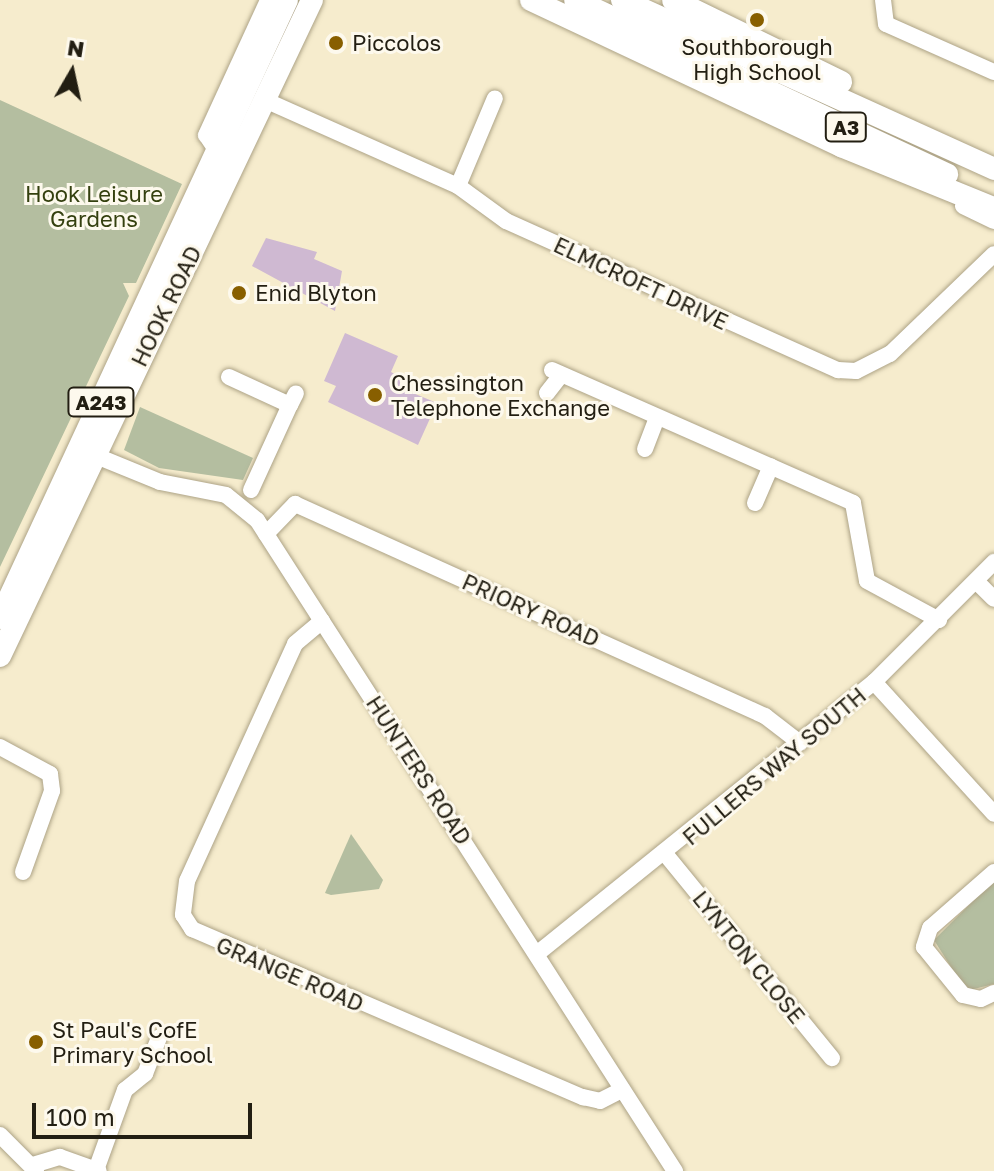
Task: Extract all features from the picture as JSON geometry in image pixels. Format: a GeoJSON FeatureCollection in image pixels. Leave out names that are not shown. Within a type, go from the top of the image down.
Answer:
{"type":"FeatureCollection","features":[{"type":"Feature","properties":{"kind":"highway","name":"HOOK ROAD"},"geometry":{"type":"LineString","coordinates":[[0,618],[219,154],[257,96],[312,0]]}},
{"type":"Feature","properties":{"kind":"highway"},"geometry":{"type":"LineString","coordinates":[[531,0],[841,146],[994,208]]}},
{"type":"Feature","properties":{"kind":"highway","name":"A3"},"geometry":{"type":"LineString","coordinates":[[575,0],[994,197]]}},
{"type":"Feature","properties":{"kind":"highway","name":"A3"},"geometry":{"type":"LineString","coordinates":[[622,0],[994,166]]}},
{"type":"Feature","properties":{"kind":"highway"},"geometry":{"type":"LineString","coordinates":[[673,0],[994,166]]}},
{"type":"Feature","properties":{"kind":"highway","name":"A243"},"geometry":{"type":"LineString","coordinates":[[257,96],[278,1]]}},
{"type":"Feature","properties":{"kind":"highway","name":"HOOK ROAD"},"geometry":{"type":"LineString","coordinates":[[0,656],[257,96]]}},
{"type":"Feature","properties":{"kind":"street"},"geometry":{"type":"LineString","coordinates":[[883,0],[886,24],[994,72]]}},
{"type":"Feature","properties":{"kind":"street"},"geometry":{"type":"LineString","coordinates":[[219,154],[206,135],[278,1]]}},
{"type":"Feature","properties":{"kind":"street","name":"ELMCROFT DRIVE"},"geometry":{"type":"LineString","coordinates":[[257,96],[458,186],[506,221],[838,370],[856,371],[890,354],[994,254]]}},
{"type":"Feature","properties":{"kind":"street"},"geometry":{"type":"LineString","coordinates":[[458,186],[495,98]]}},
{"type":"Feature","properties":{"kind":"street"},"geometry":{"type":"LineString","coordinates":[[841,146],[994,221]]}},
{"type":"Feature","properties":{"kind":"street"},"geometry":{"type":"LineString","coordinates":[[547,393],[556,373],[853,503],[867,581],[939,620]]}},
{"type":"Feature","properties":{"kind":"street"},"geometry":{"type":"LineString","coordinates":[[229,377],[293,399],[259,492],[238,503]]}},
{"type":"Feature","properties":{"kind":"street"},"geometry":{"type":"LineString","coordinates":[[645,449],[657,418]]}},
{"type":"Feature","properties":{"kind":"street","name":"HUNTERS ROAD"},"geometry":{"type":"LineString","coordinates":[[94,455],[238,503],[266,534],[538,953],[675,1171]]}},
{"type":"Feature","properties":{"kind":"street"},"geometry":{"type":"LineString","coordinates":[[755,503],[771,466]]}},
{"type":"Feature","properties":{"kind":"street","name":"PRIORY ROAD"},"geometry":{"type":"LineString","coordinates":[[266,534],[295,504],[765,716],[800,743]]}},
{"type":"Feature","properties":{"kind":"street","name":"FULLERS WAY SOUTH"},"geometry":{"type":"LineString","coordinates":[[538,953],[667,856],[874,682],[994,562]]}},
{"type":"Feature","properties":{"kind":"street"},"geometry":{"type":"LineString","coordinates":[[976,581],[994,599]]}},
{"type":"Feature","properties":{"kind":"street","name":"GRANGE ROAD"},"geometry":{"type":"LineString","coordinates":[[322,621],[295,644],[187,881],[183,915],[192,929],[583,1097],[600,1101],[622,1090]]}},
{"type":"Feature","properties":{"kind":"street"},"geometry":{"type":"LineString","coordinates":[[874,682],[994,814]]}},
{"type":"Feature","properties":{"kind":"street"},"geometry":{"type":"LineString","coordinates":[[0,747],[50,774],[52,791],[23,872]]}},
{"type":"Feature","properties":{"kind":"street","name":"LYNTON CLOSE"},"geometry":{"type":"LineString","coordinates":[[667,856],[832,1058]]}},
{"type":"Feature","properties":{"kind":"street"},"geometry":{"type":"LineString","coordinates":[[994,872],[930,928],[924,947],[963,995],[981,999],[994,993]]}},
{"type":"Feature","properties":{"kind":"street"},"geometry":{"type":"LineString","coordinates":[[0,1135],[35,1168],[60,1157],[98,1171],[125,1090],[145,1074],[159,1038]]}},
{"type":"Feature","properties":{"kind":"green space","name":"Hook Leisure Gardens"},"geometry":{"type":"Polygon","coordinates":[[[0,100],[182,184],[136,283],[123,283],[129,296],[0,567],[0,100]]]}},
{"type":"Feature","properties":{"kind":"green space"},"geometry":{"type":"Polygon","coordinates":[[[140,407],[253,458],[243,480],[159,468],[124,450],[140,407]]]}},
{"type":"Feature","properties":{"kind":"green space"},"geometry":{"type":"Polygon","coordinates":[[[351,834],[383,880],[379,889],[331,895],[325,893],[351,834]]]}},
{"type":"Feature","properties":{"kind":"green space"},"geometry":{"type":"Polygon","coordinates":[[[994,880],[994,984],[966,991],[934,940],[994,880]]]}},
{"type":"Feature","properties":{"kind":"building"},"geometry":{"type":"Polygon","coordinates":[[[266,238],[317,252],[314,259],[342,271],[335,311],[252,266],[266,238]]]}},
{"type":"Feature","properties":{"kind":"building","name":"Chessington Telephone Exchange"},"geometry":{"type":"Polygon","coordinates":[[[345,333],[398,356],[391,372],[405,379],[401,388],[437,403],[418,445],[328,402],[336,386],[324,381],[345,333]]]}},
{"type":"Feature","properties":{"kind":"place","name":"Southborough High School"},"geometry":{"type":"Point","coordinates":[757,20]}},
{"type":"Feature","properties":{"kind":"place","name":"Piccolos"},"geometry":{"type":"Point","coordinates":[336,43]}},
{"type":"Feature","properties":{"kind":"place","name":"Enid Blyton"},"geometry":{"type":"Point","coordinates":[239,293]}},
{"type":"Feature","properties":{"kind":"place","name":"Chessington Telephone Exchange"},"geometry":{"type":"Point","coordinates":[375,395]}},
{"type":"Feature","properties":{"kind":"place","name":"St Paul's CofE Primary School"},"geometry":{"type":"Point","coordinates":[36,1042]}}]}
